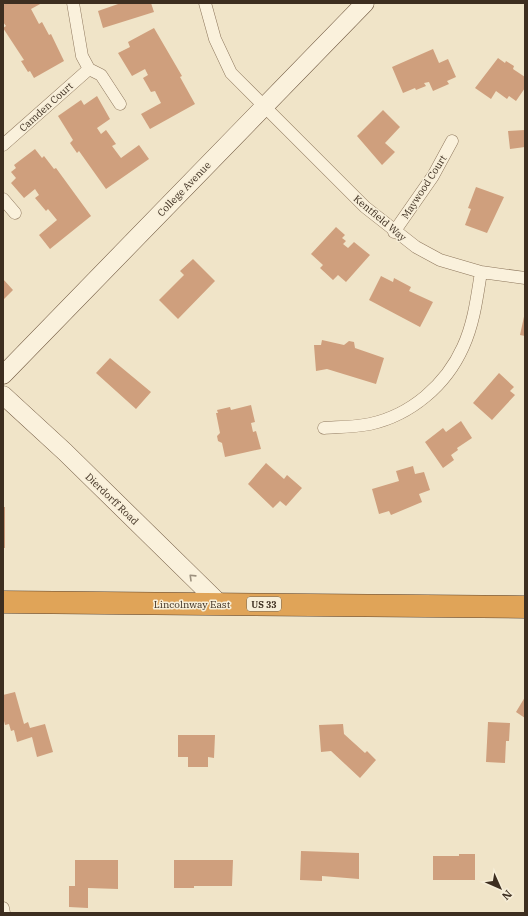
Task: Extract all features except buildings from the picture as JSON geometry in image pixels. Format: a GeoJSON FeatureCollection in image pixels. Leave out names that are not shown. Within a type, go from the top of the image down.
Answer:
{"type":"FeatureCollection","features":[{"type":"Feature","properties":{"kind":"highway","name":"Lincolnway East"},"geometry":{"type":"LineString","coordinates":[[3,602],[525,607]]}},
{"type":"Feature","properties":{"kind":"main road","name":"College Avenue"},"geometry":{"type":"LineString","coordinates":[[3,375],[365,3]]}},
{"type":"Feature","properties":{"kind":"main road","name":"Dierdorff Road"},"geometry":{"type":"LineString","coordinates":[[3,395],[65,452],[220,604]]}},
{"type":"Feature","properties":{"kind":"street"},"geometry":{"type":"LineString","coordinates":[[73,3],[82,56],[89,69],[101,75],[120,104]]}},
{"type":"Feature","properties":{"kind":"street","name":"Kentfield Way"},"geometry":{"type":"LineString","coordinates":[[206,3],[215,39],[231,73],[365,207],[394,232],[416,247],[440,260],[481,272],[525,278]]}},
{"type":"Feature","properties":{"kind":"street","name":"Camden Court"},"geometry":{"type":"LineString","coordinates":[[3,145],[89,69]]}},
{"type":"Feature","properties":{"kind":"street","name":"Maywood Court"},"geometry":{"type":"LineString","coordinates":[[394,232],[433,176],[452,141]]}},
{"type":"Feature","properties":{"kind":"street"},"geometry":{"type":"LineString","coordinates":[[3,198],[15,213]]}},
{"type":"Feature","properties":{"kind":"street"},"geometry":{"type":"LineString","coordinates":[[324,428],[369,424],[391,418],[407,410],[429,394],[444,378],[463,346],[472,319],[481,272]]}},
{"type":"Feature","properties":{"kind":"street"},"geometry":{"type":"LineString","coordinates":[[3,908],[4,913]]}}]}
